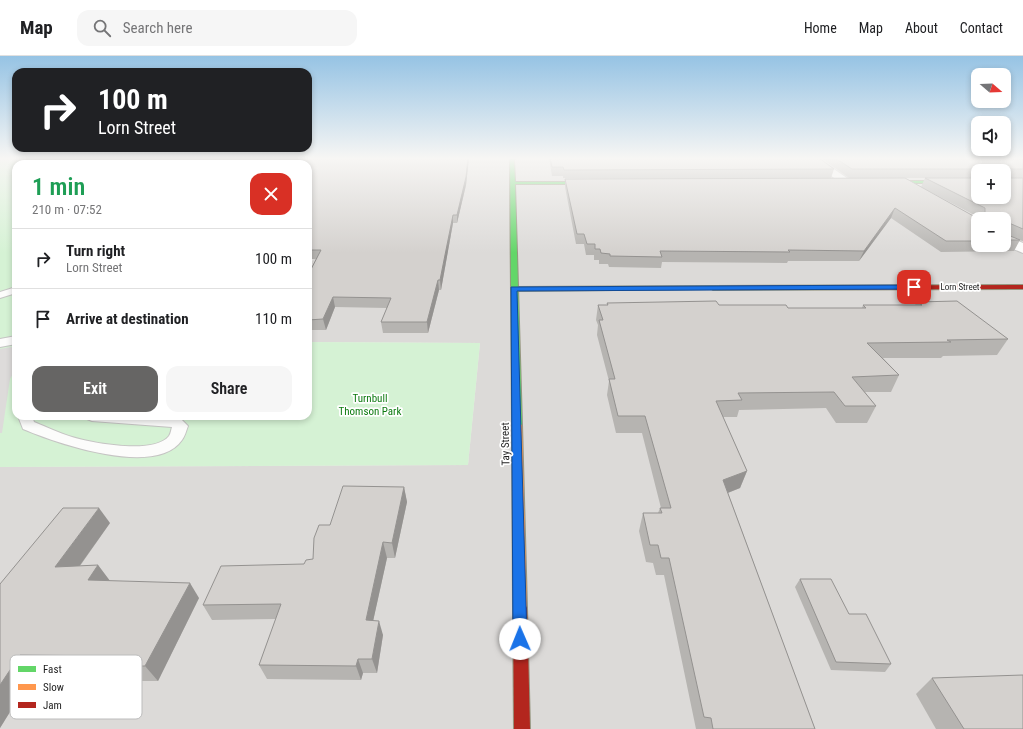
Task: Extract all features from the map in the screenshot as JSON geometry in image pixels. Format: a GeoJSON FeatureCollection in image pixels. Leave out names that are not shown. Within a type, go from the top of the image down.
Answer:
{"type":"FeatureCollection","features":[{"type":"Feature","properties":{"kind":"main road","name":"Tay Street"},"geometry":{"type":"LineString","coordinates":[[512,189],[522,729]]}},
{"type":"Feature","properties":{"kind":"main road","name":"Lorn Street"},"geometry":{"type":"LineString","coordinates":[[514,289],[1023,287]]}},
{"type":"Feature","properties":{"kind":"street"},"geometry":{"type":"LineString","coordinates":[[917,189],[922,192]]}},
{"type":"Feature","properties":{"kind":"street"},"geometry":{"type":"LineString","coordinates":[[1011,242],[1023,249]]}},
{"type":"Feature","properties":{"kind":"lane"},"geometry":{"type":"LineString","coordinates":[[0,294],[12,291]]}},
{"type":"Feature","properties":{"kind":"lane"},"geometry":{"type":"LineString","coordinates":[[0,343],[12,341]]}},
{"type":"Feature","properties":{"kind":"lane"},"geometry":{"type":"LineString","coordinates":[[26,420],[28,424],[46,433],[79,444],[128,451],[143,452],[156,450],[171,443],[180,433],[180,426],[176,422],[148,420]]}},
{"type":"Feature","properties":{"kind":"shaded area"},"geometry":{"type":"Polygon","coordinates":[[[316,189],[971,189],[971,204],[1011,204],[1011,189],[1023,189],[1023,729],[0,729],[0,467],[468,465],[480,343],[312,342],[312,262],[329,235],[316,189]]]}},
{"type":"Feature","properties":{"kind":"shaded area"},"geometry":{"type":"Polygon","coordinates":[[[12,347],[12,376],[10,379],[2,433],[0,433],[0,349],[12,347]]]}},
{"type":"Feature","properties":{"kind":"green space","name":"Turnbull Thomson Park"},"geometry":{"type":"Polygon","coordinates":[[[0,189],[12,189],[12,420],[312,420],[312,342],[480,343],[468,465],[0,467],[0,189]]]}},
{"type":"Feature","properties":{"kind":"building"},"geometry":{"type":"Polygon","coordinates":[[[312,189],[463,189],[457,215],[453,215],[440,280],[438,280],[427,322],[381,322],[391,298],[333,297],[323,319],[312,320],[312,267],[321,250],[312,250],[312,189]]]}},
{"type":"Feature","properties":{"kind":"building"},"geometry":{"type":"Polygon","coordinates":[[[567,189],[926,189],[971,215],[971,241],[946,241],[895,208],[864,251],[660,251],[662,257],[610,256],[610,254],[601,253],[600,249],[595,249],[595,244],[587,244],[584,234],[577,234],[567,189]]]}},
{"type":"Feature","properties":{"kind":"building"},"geometry":{"type":"Polygon","coordinates":[[[948,189],[971,189],[971,201],[948,189]]]}},
{"type":"Feature","properties":{"kind":"building"},"geometry":{"type":"Polygon","coordinates":[[[1011,189],[1023,189],[1023,229],[1011,224],[1011,212],[985,212],[985,208],[977,204],[1011,204],[1011,189]]]}},
{"type":"Feature","properties":{"kind":"building"},"geometry":{"type":"Polygon","coordinates":[[[1011,236],[1020,240],[1011,240],[1011,236]]]}},
{"type":"Feature","properties":{"kind":"building"},"geometry":{"type":"Polygon","coordinates":[[[716,301],[719,305],[786,305],[788,308],[866,308],[863,305],[922,305],[917,302],[957,301],[1008,339],[947,340],[951,342],[867,343],[899,375],[852,377],[876,406],[845,406],[834,392],[738,393],[742,400],[716,401],[747,471],[723,480],[815,729],[713,729],[711,718],[704,717],[669,558],[661,558],[658,545],[650,545],[643,513],[662,513],[660,508],[671,508],[645,416],[618,416],[609,379],[615,379],[599,320],[603,320],[598,305],[608,305],[607,303],[716,301]]]}},
{"type":"Feature","properties":{"kind":"building"},"geometry":{"type":"Polygon","coordinates":[[[343,486],[404,487],[392,543],[383,542],[366,620],[379,621],[372,659],[358,659],[356,666],[259,665],[281,604],[203,605],[221,566],[304,564],[306,560],[313,559],[314,538],[319,525],[330,525],[343,486]]]}},
{"type":"Feature","properties":{"kind":"building"},"geometry":{"type":"Polygon","coordinates":[[[63,508],[99,508],[55,567],[98,565],[88,580],[190,583],[145,666],[142,666],[142,655],[10,655],[10,670],[0,685],[0,584],[63,508]]]}},
{"type":"Feature","properties":{"kind":"building"},"geometry":{"type":"Polygon","coordinates":[[[800,579],[831,579],[849,614],[866,614],[891,664],[836,662],[800,579]]]}},
{"type":"Feature","properties":{"kind":"building"},"geometry":{"type":"Polygon","coordinates":[[[1023,675],[1023,729],[964,729],[932,678],[1023,675]]]}},
{"type":"Feature","properties":{"kind":"traffic: fast"},"geometry":{"type":"LineString","coordinates":[[513,189],[517,425]]}},
{"type":"Feature","properties":{"kind":"traffic: slow"},"geometry":{"type":"LineString","coordinates":[[514,289],[713,288]]}},
{"type":"Feature","properties":{"kind":"traffic: slow"},"geometry":{"type":"LineString","coordinates":[[517,425],[520,608]]}},
{"type":"Feature","properties":{"kind":"traffic: jam"},"geometry":{"type":"LineString","coordinates":[[713,288],[1023,287]]}},
{"type":"Feature","properties":{"kind":"traffic: jam"},"geometry":{"type":"LineString","coordinates":[[520,608],[522,729]]}},
{"type":"Feature","properties":{"kind":"route"},"geometry":{"type":"LineString","coordinates":[[520,639],[514,289],[914,287]]}}]}
